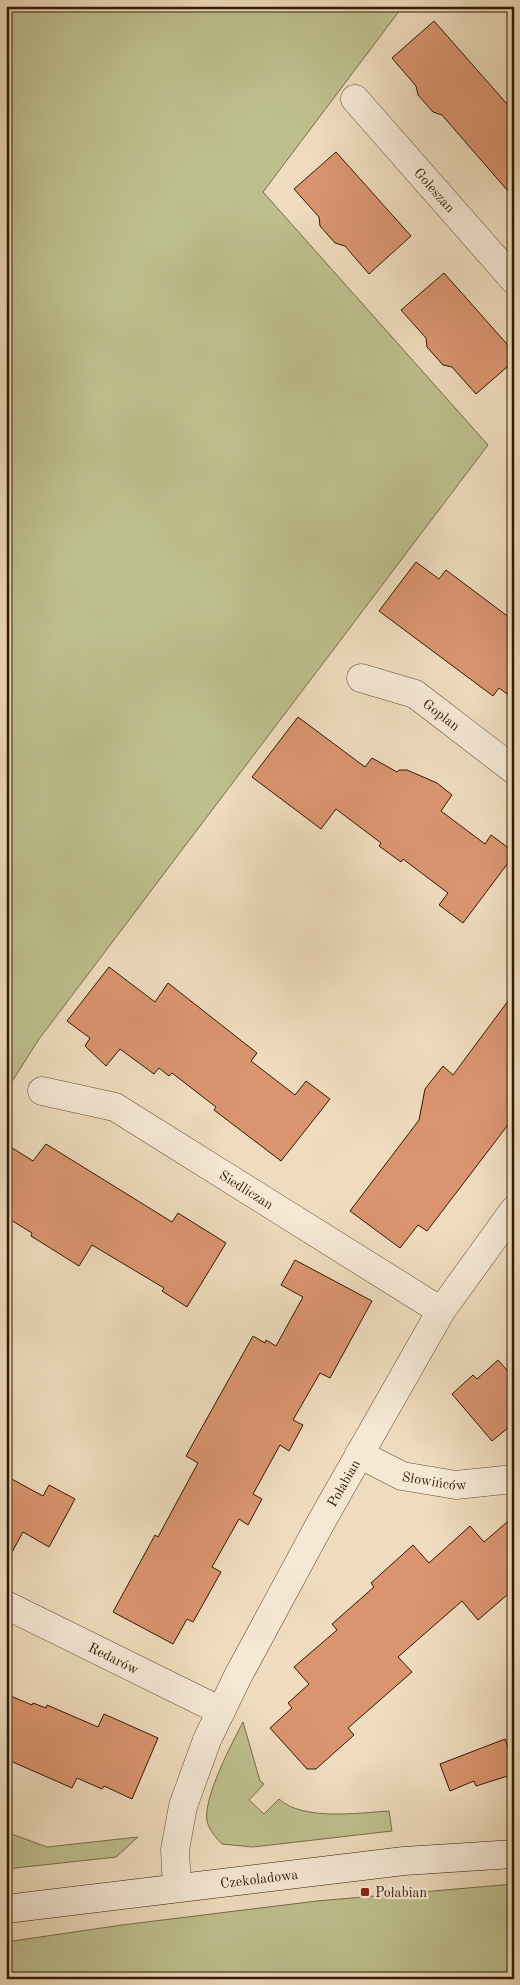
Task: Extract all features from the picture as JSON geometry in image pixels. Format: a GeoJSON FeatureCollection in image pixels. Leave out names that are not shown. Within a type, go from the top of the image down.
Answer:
{"type":"FeatureCollection","features":[{"type":"Feature","properties":{"kind":"street","name":"Goleszan"},"geometry":{"type":"LineString","coordinates":[[355,100],[514,280]]}},
{"type":"Feature","properties":{"kind":"street","name":"Goplan"},"geometry":{"type":"LineString","coordinates":[[361,678],[415,694],[514,770]]}},
{"type":"Feature","properties":{"kind":"street","name":"Siedliczan"},"geometry":{"type":"LineString","coordinates":[[42,1091],[115,1107],[441,1312]]}},
{"type":"Feature","properties":{"kind":"street","name":"Połabian"},"geometry":{"type":"LineString","coordinates":[[178,1888],[175,1850],[183,1806],[192,1776],[221,1711],[320,1524],[441,1312],[514,1210]]}},
{"type":"Feature","properties":{"kind":"street","name":"Słowińców"},"geometry":{"type":"LineString","coordinates":[[359,1454],[402,1476],[456,1485],[514,1479]]}},
{"type":"Feature","properties":{"kind":"street","name":"Redarów"},"geometry":{"type":"LineString","coordinates":[[6,1605],[221,1711]]}},
{"type":"Feature","properties":{"kind":"street","name":"Czekoladowa"},"geometry":{"type":"LineString","coordinates":[[6,1909],[404,1861],[514,1854]]}},
{"type":"Feature","properties":{"kind":"green space"},"geometry":{"type":"Polygon","coordinates":[[[6,6],[403,6],[263,192],[488,445],[39,1039],[6,1091],[6,6]]]}},
{"type":"Feature","properties":{"kind":"green space"},"geometry":{"type":"Polygon","coordinates":[[[243,1722],[260,1781],[264,1784],[249,1800],[264,1814],[279,1799],[289,1806],[316,1813],[347,1814],[389,1811],[392,1831],[253,1847],[222,1844],[209,1828],[207,1811],[209,1799],[219,1771],[243,1722]]]}},
{"type":"Feature","properties":{"kind":"green space"},"geometry":{"type":"Polygon","coordinates":[[[6,1832],[47,1847],[138,1837],[116,1857],[6,1869],[6,1832]]]}},
{"type":"Feature","properties":{"kind":"green space"},"geometry":{"type":"Polygon","coordinates":[[[514,1884],[514,1979],[6,1979],[6,1942],[122,1925],[317,1901],[514,1884]]]}},
{"type":"Feature","properties":{"kind":"building"},"geometry":{"type":"Polygon","coordinates":[[[434,21],[514,112],[514,198],[442,115],[433,112],[418,95],[416,86],[392,58],[434,21]]]}},
{"type":"Feature","properties":{"kind":"building"},"geometry":{"type":"Polygon","coordinates":[[[336,152],[411,236],[369,274],[345,246],[335,243],[320,226],[319,217],[294,189],[336,152]]]}},
{"type":"Feature","properties":{"kind":"building"},"geometry":{"type":"Polygon","coordinates":[[[444,273],[514,352],[514,361],[476,394],[452,367],[443,365],[427,347],[426,338],[401,310],[444,273]]]}},
{"type":"Feature","properties":{"kind":"building"},"geometry":{"type":"Polygon","coordinates":[[[416,562],[439,579],[446,570],[514,621],[514,699],[499,688],[493,696],[379,611],[416,562]]]}},
{"type":"Feature","properties":{"kind":"building"},"geometry":{"type":"Polygon","coordinates":[[[298,717],[365,767],[372,758],[397,772],[399,770],[407,770],[437,783],[452,795],[441,811],[485,844],[491,835],[514,852],[514,855],[463,923],[439,905],[448,893],[403,859],[401,862],[379,846],[381,843],[336,809],[321,829],[252,777],[298,717]]]}},
{"type":"Feature","properties":{"kind":"building"},"geometry":{"type":"Polygon","coordinates":[[[109,967],[155,1002],[168,983],[257,1053],[251,1061],[295,1095],[306,1081],[330,1099],[281,1161],[214,1110],[216,1107],[172,1073],[169,1076],[159,1068],[154,1074],[120,1049],[106,1066],[85,1046],[90,1038],[67,1021],[109,967]]]}},
{"type":"Feature","properties":{"kind":"building"},"geometry":{"type":"Polygon","coordinates":[[[514,993],[514,1117],[427,1231],[418,1225],[400,1248],[350,1211],[419,1120],[425,1089],[443,1066],[453,1075],[514,993]]]}},
{"type":"Feature","properties":{"kind":"building"},"geometry":{"type":"Polygon","coordinates":[[[6,1144],[33,1161],[46,1144],[172,1222],[178,1213],[226,1243],[187,1307],[162,1291],[164,1288],[92,1245],[79,1266],[31,1236],[32,1233],[6,1217],[6,1144]]]}},
{"type":"Feature","properties":{"kind":"building"},"geometry":{"type":"Polygon","coordinates":[[[295,1260],[372,1301],[330,1378],[320,1373],[293,1420],[303,1425],[289,1451],[280,1445],[253,1494],[262,1499],[248,1525],[239,1519],[212,1567],[221,1572],[193,1622],[187,1619],[173,1644],[113,1612],[155,1535],[158,1537],[198,1463],[186,1456],[253,1336],[265,1343],[266,1340],[276,1346],[303,1297],[281,1285],[295,1260]]]}},
{"type":"Feature","properties":{"kind":"building"},"geometry":{"type":"Polygon","coordinates":[[[498,1360],[514,1378],[514,1423],[492,1441],[452,1394],[473,1375],[477,1379],[498,1360]]]}},
{"type":"Feature","properties":{"kind":"building"},"geometry":{"type":"Polygon","coordinates":[[[6,1476],[43,1496],[49,1485],[75,1499],[49,1547],[23,1532],[6,1563],[6,1476]]]}},
{"type":"Feature","properties":{"kind":"building"},"geometry":{"type":"Polygon","coordinates":[[[514,1516],[514,1589],[478,1620],[462,1601],[398,1657],[412,1672],[348,1728],[354,1735],[316,1769],[307,1769],[270,1728],[292,1708],[288,1703],[309,1684],[294,1667],[337,1630],[332,1624],[374,1587],[371,1583],[413,1545],[429,1563],[470,1526],[484,1542],[514,1516]]]}},
{"type":"Feature","properties":{"kind":"building"},"geometry":{"type":"Polygon","coordinates":[[[6,1694],[32,1705],[33,1703],[46,1708],[47,1705],[98,1727],[104,1714],[158,1738],[132,1799],[104,1786],[102,1789],[77,1778],[72,1788],[6,1759],[6,1694]]]}},
{"type":"Feature","properties":{"kind":"building"},"geometry":{"type":"Polygon","coordinates":[[[505,1739],[514,1763],[514,1774],[476,1786],[474,1781],[450,1791],[440,1764],[505,1739]]]}},
{"type":"Feature","properties":{"kind":"place","name":"Połabian"},"geometry":{"type":"Point","coordinates":[365,1892]}}]}
